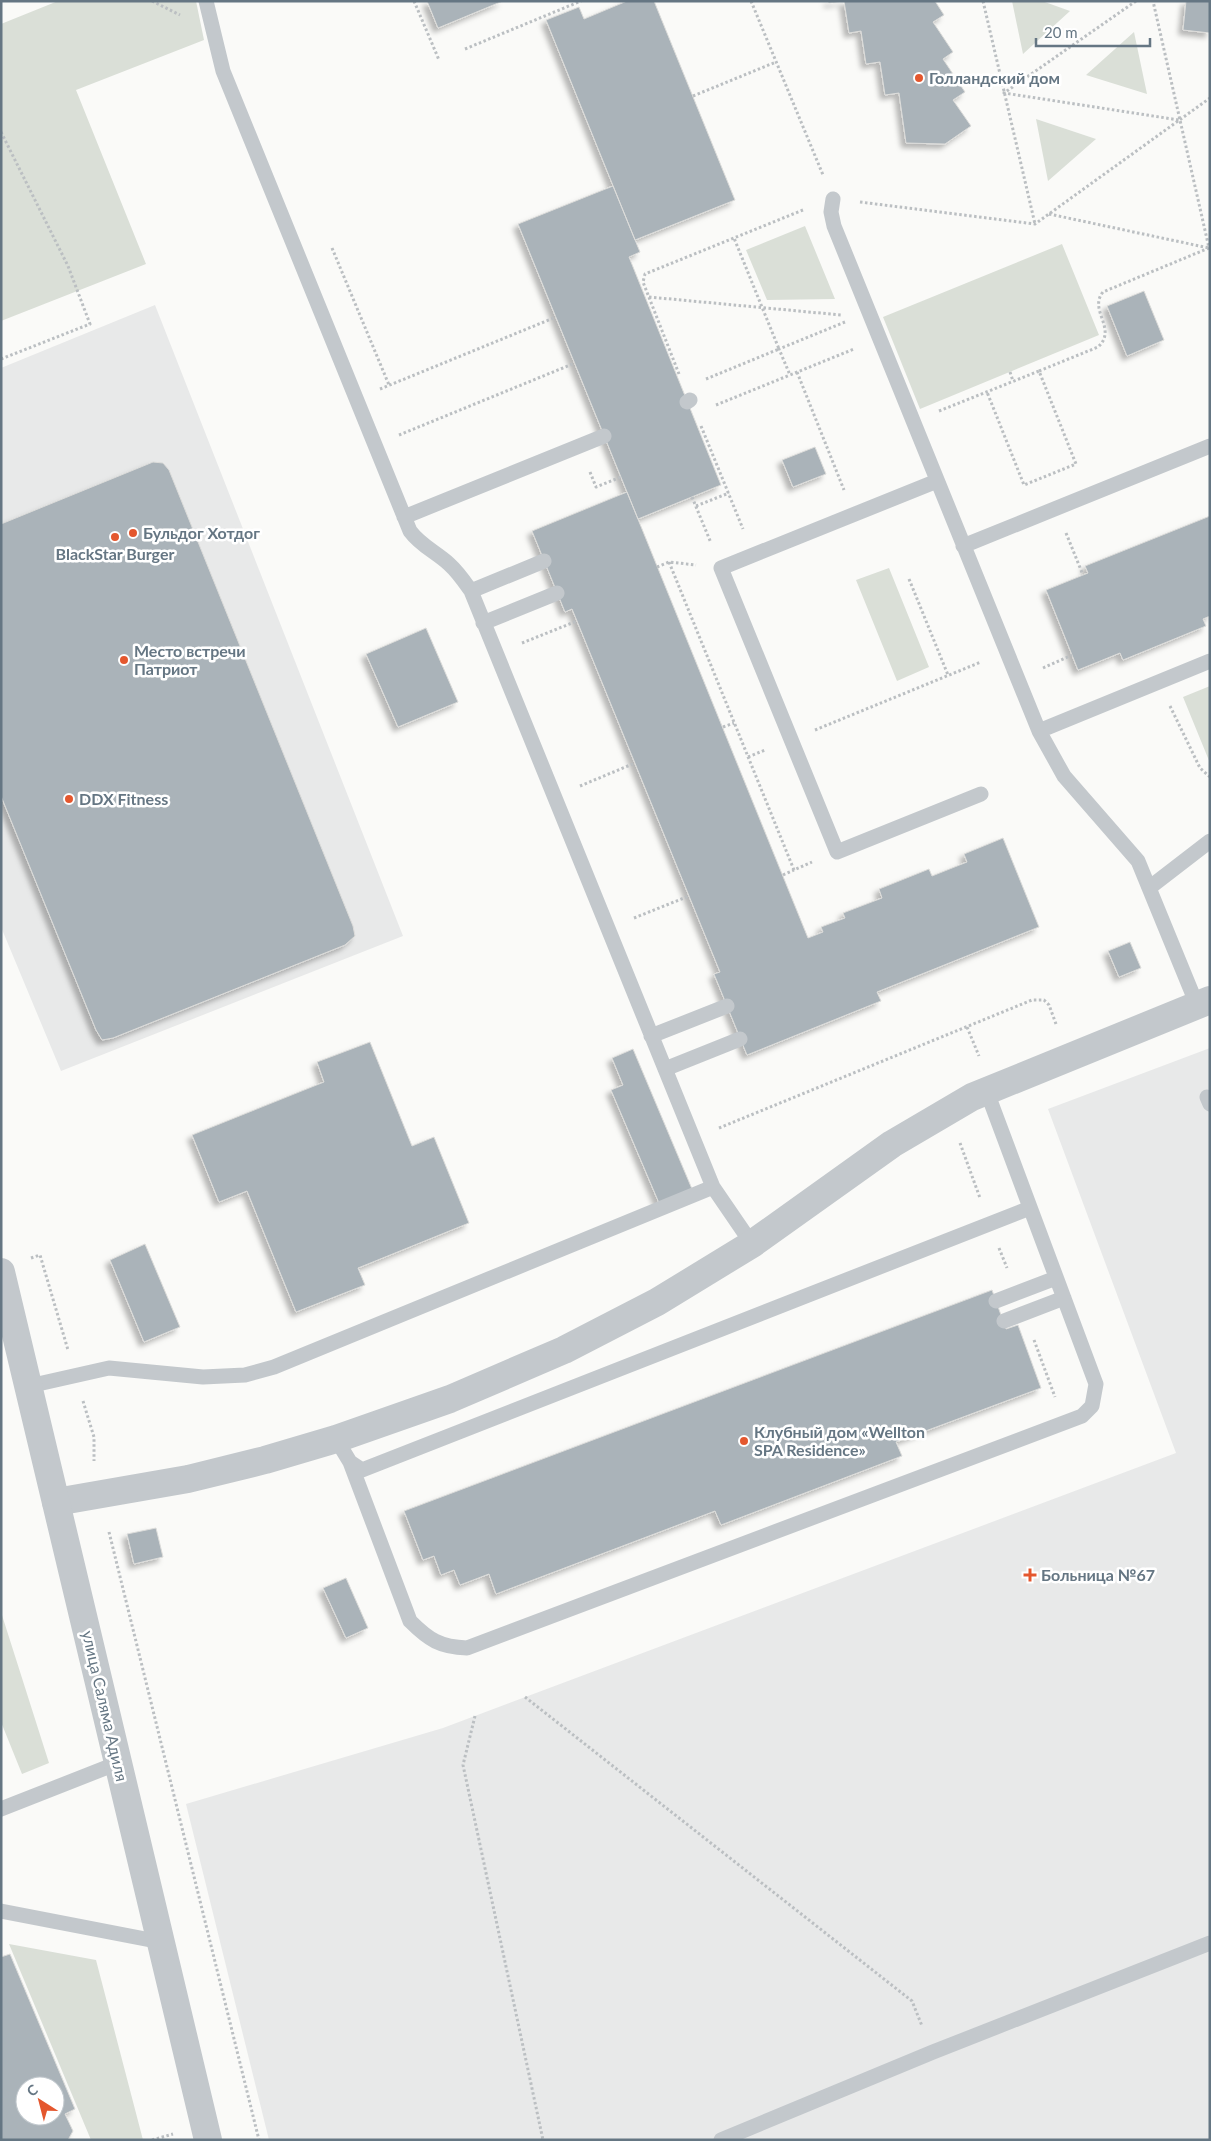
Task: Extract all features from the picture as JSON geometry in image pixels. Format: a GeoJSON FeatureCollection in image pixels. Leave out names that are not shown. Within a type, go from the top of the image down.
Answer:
{"type":"FeatureCollection","features":[{"type":"Feature","properties":{"kind":"street"},"geometry":{"type":"LineString","coordinates":[[56,1502],[188,1479],[266,1460],[336,1439],[450,1399],[564,1350],[656,1302],[752,1244],[892,1144],[937,1116],[987,1092],[1203,1003]]}},
{"type":"Feature","properties":{"kind":"street","name":"улица Саляма Адиля"},"geometry":{"type":"LineString","coordinates":[[2,1275],[208,2140]]}},
{"type":"Feature","properties":{"kind":"lane"},"geometry":{"type":"LineString","coordinates":[[206,1],[223,72],[404,517],[417,540],[447,562],[460,575],[471,591],[712,1187],[752,1244]]}},
{"type":"Feature","properties":{"kind":"lane"},"geometry":{"type":"LineString","coordinates":[[833,199],[831,212],[834,226],[864,314],[880,339],[1039,731],[1064,776],[1131,852],[1150,888],[1203,1003]]}},
{"type":"Feature","properties":{"kind":"lane"},"geometry":{"type":"LineString","coordinates":[[404,517],[604,436]]}},
{"type":"Feature","properties":{"kind":"lane"},"geometry":{"type":"LineString","coordinates":[[964,546],[1210,446]]}},
{"type":"Feature","properties":{"kind":"lane"},"geometry":{"type":"LineString","coordinates":[[937,481],[721,568],[837,852],[981,794]]}},
{"type":"Feature","properties":{"kind":"lane"},"geometry":{"type":"LineString","coordinates":[[471,591],[544,561]]}},
{"type":"Feature","properties":{"kind":"lane"},"geometry":{"type":"LineString","coordinates":[[483,623],[557,593]]}},
{"type":"Feature","properties":{"kind":"lane"},"geometry":{"type":"LineString","coordinates":[[1039,731],[1210,661]]}},
{"type":"Feature","properties":{"kind":"lane"},"geometry":{"type":"LineString","coordinates":[[1150,888],[1210,841]]}},
{"type":"Feature","properties":{"kind":"lane"},"geometry":{"type":"LineString","coordinates":[[651,1036],[727,1006]]}},
{"type":"Feature","properties":{"kind":"lane"},"geometry":{"type":"LineString","coordinates":[[664,1069],[740,1039]]}},
{"type":"Feature","properties":{"kind":"lane"},"geometry":{"type":"LineString","coordinates":[[336,1439],[350,1462],[410,1621],[427,1638],[449,1647],[467,1648],[1082,1416],[1092,1406],[1096,1384],[987,1092]]}},
{"type":"Feature","properties":{"kind":"lane"},"geometry":{"type":"LineString","coordinates":[[29,1386],[109,1368],[203,1378],[245,1375],[274,1367],[712,1187]]}},
{"type":"Feature","properties":{"kind":"lane"},"geometry":{"type":"LineString","coordinates":[[350,1462],[362,1470],[380,1464],[1030,1208]]}},
{"type":"Feature","properties":{"kind":"lane"},"geometry":{"type":"LineString","coordinates":[[996,1300],[1056,1278]]}},
{"type":"Feature","properties":{"kind":"lane"},"geometry":{"type":"LineString","coordinates":[[1004,1321],[1064,1298]]}},
{"type":"Feature","properties":{"kind":"lane"},"geometry":{"type":"LineString","coordinates":[[1,1809],[118,1762]]}},
{"type":"Feature","properties":{"kind":"lane"},"geometry":{"type":"LineString","coordinates":[[1,1911],[161,1942]]}},
{"type":"Feature","properties":{"kind":"lane"},"geometry":{"type":"LineString","coordinates":[[721,2140],[933,2052],[1210,1943]]}},
{"type":"Feature","properties":{"kind":"path"},"geometry":{"type":"LineString","coordinates":[[414,1],[439,60]]}},
{"type":"Feature","properties":{"kind":"path"},"geometry":{"type":"LineString","coordinates":[[466,49],[581,1]]}},
{"type":"Feature","properties":{"kind":"path"},"geometry":{"type":"LineString","coordinates":[[751,1],[833,199],[1035,224],[1210,98]]}},
{"type":"Feature","properties":{"kind":"path"},"geometry":{"type":"LineString","coordinates":[[983,1],[1035,224]]}},
{"type":"Feature","properties":{"kind":"path"},"geometry":{"type":"LineString","coordinates":[[1004,93],[1136,1]]}},
{"type":"Feature","properties":{"kind":"path"},"geometry":{"type":"LineString","coordinates":[[1153,1],[1209,248]]}},
{"type":"Feature","properties":{"kind":"path"},"geometry":{"type":"LineString","coordinates":[[693,96],[776,62]]}},
{"type":"Feature","properties":{"kind":"path"},"geometry":{"type":"LineString","coordinates":[[1004,93],[1180,120]]}},
{"type":"Feature","properties":{"kind":"path"},"geometry":{"type":"LineString","coordinates":[[1,132],[68,266],[90,324],[1,359]]}},
{"type":"Feature","properties":{"kind":"path"},"geometry":{"type":"LineString","coordinates":[[754,555],[659,328],[649,297],[641,283],[642,278],[649,272],[805,210]]}},
{"type":"Feature","properties":{"kind":"path"},"geometry":{"type":"LineString","coordinates":[[1049,214],[1209,248]]}},
{"type":"Feature","properties":{"kind":"path"},"geometry":{"type":"LineString","coordinates":[[734,238],[790,375]]}},
{"type":"Feature","properties":{"kind":"path"},"geometry":{"type":"LineString","coordinates":[[332,248],[389,385]]}},
{"type":"Feature","properties":{"kind":"path"},"geometry":{"type":"LineString","coordinates":[[913,422],[1098,347],[1104,342],[1106,328],[1098,301],[1103,292],[1209,248]]}},
{"type":"Feature","properties":{"kind":"path"},"geometry":{"type":"LineString","coordinates":[[649,297],[762,308],[864,314]]}},
{"type":"Feature","properties":{"kind":"path"},"geometry":{"type":"LineString","coordinates":[[690,401],[779,349],[864,314]]}},
{"type":"Feature","properties":{"kind":"path"},"geometry":{"type":"LineString","coordinates":[[356,398],[556,317]]}},
{"type":"Feature","properties":{"kind":"path"},"geometry":{"type":"LineString","coordinates":[[690,401],[790,375],[880,339]]}},
{"type":"Feature","properties":{"kind":"path"},"geometry":{"type":"LineString","coordinates":[[375,444],[574,363]]}},
{"type":"Feature","properties":{"kind":"path"},"geometry":{"type":"LineString","coordinates":[[987,392],[1024,485],[1044,477],[1076,464],[1039,371]]}},
{"type":"Feature","properties":{"kind":"path"},"geometry":{"type":"LineString","coordinates":[[797,372],[854,514]]}},
{"type":"Feature","properties":{"kind":"path"},"geometry":{"type":"LineString","coordinates":[[1010,372],[1014,381]]}},
{"type":"Feature","properties":{"kind":"path"},"geometry":{"type":"LineString","coordinates":[[696,506],[728,493]]}},
{"type":"Feature","properties":{"kind":"path"},"geometry":{"type":"LineString","coordinates":[[692,497],[721,568]]}},
{"type":"Feature","properties":{"kind":"path"},"geometry":{"type":"LineString","coordinates":[[1056,508],[1083,575]]}},
{"type":"Feature","properties":{"kind":"path"},"geometry":{"type":"LineString","coordinates":[[658,567],[669,562],[794,870]]}},
{"type":"Feature","properties":{"kind":"path"},"geometry":{"type":"LineString","coordinates":[[909,579],[948,675]]}},
{"type":"Feature","properties":{"kind":"path"},"geometry":{"type":"LineString","coordinates":[[496,654],[577,621]]}},
{"type":"Feature","properties":{"kind":"path"},"geometry":{"type":"LineString","coordinates":[[748,757],[1007,652]]}},
{"type":"Feature","properties":{"kind":"path"},"geometry":{"type":"LineString","coordinates":[[1158,682],[1200,768],[1210,777]]}},
{"type":"Feature","properties":{"kind":"path"},"geometry":{"type":"LineString","coordinates":[[723,728],[734,723]]}},
{"type":"Feature","properties":{"kind":"path"},"geometry":{"type":"LineString","coordinates":[[554,796],[635,764]]}},
{"type":"Feature","properties":{"kind":"path"},"geometry":{"type":"LineString","coordinates":[[783,874],[837,852]]}},
{"type":"Feature","properties":{"kind":"path"},"geometry":{"type":"LineString","coordinates":[[608,929],[689,896]]}},
{"type":"Feature","properties":{"kind":"path"},"geometry":{"type":"LineString","coordinates":[[693,1138],[1039,998],[1049,1005],[1056,1024]]}},
{"type":"Feature","properties":{"kind":"path"},"geometry":{"type":"LineString","coordinates":[[967,1027],[979,1056]]}},
{"type":"Feature","properties":{"kind":"path"},"geometry":{"type":"LineString","coordinates":[[109,1532],[259,2140]]}},
{"type":"Feature","properties":{"kind":"path"},"geometry":{"type":"LineString","coordinates":[[525,1697],[912,2001],[933,2052]]}},
{"type":"Feature","properties":{"kind":"path"},"geometry":{"type":"LineString","coordinates":[[475,1716],[463,1765],[543,2140]]}},
{"type":"Feature","properties":{"kind":"shaded area"},"geometry":{"type":"Polygon","coordinates":[[[58,1],[196,1],[204,40],[76,90],[146,264],[1,321],[1,24],[58,1]]]}},
{"type":"Feature","properties":{"kind":"shaded area"},"geometry":{"type":"Polygon","coordinates":[[[1012,1],[1042,1],[1070,11],[1023,54],[1012,1]]]}},
{"type":"Feature","properties":{"kind":"shaded area"},"geometry":{"type":"Polygon","coordinates":[[[1134,32],[1147,94],[1086,75],[1134,32]]]}},
{"type":"Feature","properties":{"kind":"shaded area"},"geometry":{"type":"Polygon","coordinates":[[[1036,119],[1096,139],[1048,181],[1036,119]]]}},
{"type":"Feature","properties":{"kind":"shaded area"},"geometry":{"type":"Polygon","coordinates":[[[805,226],[835,299],[767,300],[746,250],[805,226]]]}},
{"type":"Feature","properties":{"kind":"shaded area"},"geometry":{"type":"Polygon","coordinates":[[[1062,244],[1099,335],[920,409],[883,317],[1062,244]]]}},
{"type":"Feature","properties":{"kind":"shaded area","name":"Место встречи Патриот"},"geometry":{"type":"Polygon","coordinates":[[[155,305],[403,936],[61,1071],[1,927],[1,368],[155,305]]]}},
{"type":"Feature","properties":{"kind":"shaded area"},"geometry":{"type":"Polygon","coordinates":[[[889,568],[929,667],[897,681],[856,580],[889,568]]]}},
{"type":"Feature","properties":{"kind":"shaded area"},"geometry":{"type":"Polygon","coordinates":[[[1210,686],[1210,763],[1183,697],[1210,686]]]}},
{"type":"Feature","properties":{"kind":"shaded area","name":"Больница №67"},"geometry":{"type":"Polygon","coordinates":[[[1210,1048],[1210,2140],[269,2140],[186,1804],[443,1728],[1176,1453],[1048,1109],[1210,1048]]]}},
{"type":"Feature","properties":{"kind":"shaded area"},"geometry":{"type":"Polygon","coordinates":[[[1,1612],[49,1763],[22,1774],[1,1722],[1,1612]]]}},
{"type":"Feature","properties":{"kind":"shaded area"},"geometry":{"type":"Polygon","coordinates":[[[9,1944],[96,1960],[143,2140],[91,2140],[9,1944]]]}},
{"type":"Feature","properties":{"kind":"building"},"geometry":{"type":"Polygon","coordinates":[[[427,1],[503,1],[438,28],[427,1]]]}},
{"type":"Feature","properties":{"kind":"building"},"geometry":{"type":"Polygon","coordinates":[[[627,1],[654,1],[735,200],[635,240],[546,20],[579,7],[584,19],[627,1]]]}},
{"type":"Feature","properties":{"kind":"building"},"geometry":{"type":"Polygon","coordinates":[[[828,1],[844,1],[829,3],[828,1]]]}},
{"type":"Feature","properties":{"kind":"building","name":"Голландский дом"},"geometry":{"type":"Polygon","coordinates":[[[844,1],[935,1],[944,15],[933,22],[953,52],[943,59],[965,92],[953,100],[971,126],[945,144],[906,143],[899,93],[885,95],[880,62],[866,64],[861,31],[849,33],[844,1]]]}},
{"type":"Feature","properties":{"kind":"building"},"geometry":{"type":"Polygon","coordinates":[[[1186,1],[1210,1],[1210,33],[1183,30],[1186,1]]]}},
{"type":"Feature","properties":{"kind":"building"},"geometry":{"type":"Polygon","coordinates":[[[613,186],[640,252],[629,257],[721,485],[638,519],[518,224],[613,186]]]}},
{"type":"Feature","properties":{"kind":"building"},"geometry":{"type":"Polygon","coordinates":[[[1144,291],[1164,340],[1127,356],[1107,306],[1144,291]]]}},
{"type":"Feature","properties":{"kind":"building"},"geometry":{"type":"Polygon","coordinates":[[[815,447],[826,474],[793,487],[782,460],[815,447]]]}},
{"type":"Feature","properties":{"kind":"building","name":"Место встречи Патриот"},"geometry":{"type":"Polygon","coordinates":[[[153,462],[163,463],[169,470],[353,926],[355,936],[345,945],[113,1038],[102,1040],[96,1030],[1,796],[1,524],[153,462]]]}},
{"type":"Feature","properties":{"kind":"building"},"geometry":{"type":"Polygon","coordinates":[[[627,492],[808,938],[823,932],[821,927],[845,918],[843,913],[882,898],[879,889],[929,869],[932,876],[967,862],[964,854],[1003,838],[1039,927],[877,992],[881,1001],[747,1055],[714,974],[720,972],[577,621],[572,609],[565,612],[532,531],[627,492]]]}},
{"type":"Feature","properties":{"kind":"building"},"geometry":{"type":"Polygon","coordinates":[[[1210,516],[1210,616],[1203,619],[1206,626],[1123,660],[1120,653],[1078,670],[1046,590],[1088,573],[1085,566],[1210,516]]]}},
{"type":"Feature","properties":{"kind":"building"},"geometry":{"type":"Polygon","coordinates":[[[426,628],[458,702],[398,727],[366,654],[426,628]]]}},
{"type":"Feature","properties":{"kind":"building"},"geometry":{"type":"Polygon","coordinates":[[[1130,942],[1141,968],[1119,977],[1108,951],[1130,942]]]}},
{"type":"Feature","properties":{"kind":"building"},"geometry":{"type":"Polygon","coordinates":[[[370,1042],[412,1146],[434,1137],[469,1223],[358,1268],[365,1285],[296,1312],[247,1191],[219,1202],[192,1135],[324,1082],[317,1062],[370,1042]]]}},
{"type":"Feature","properties":{"kind":"building"},"geometry":{"type":"Polygon","coordinates":[[[633,1049],[692,1189],[659,1203],[611,1090],[623,1085],[612,1058],[633,1049]]]}},
{"type":"Feature","properties":{"kind":"building"},"geometry":{"type":"Polygon","coordinates":[[[145,1244],[180,1327],[144,1342],[110,1260],[145,1244]]]}},
{"type":"Feature","properties":{"kind":"building","name":"Клубный дом «Wellton SPA Residence»"},"geometry":{"type":"Polygon","coordinates":[[[992,1290],[1006,1329],[1018,1325],[1041,1388],[896,1442],[902,1456],[721,1525],[715,1511],[496,1594],[489,1574],[460,1585],[454,1570],[441,1575],[434,1556],[423,1560],[404,1511],[992,1290]]]}},
{"type":"Feature","properties":{"kind":"building"},"geometry":{"type":"Polygon","coordinates":[[[156,1528],[163,1557],[134,1564],[127,1534],[156,1528]]]}},
{"type":"Feature","properties":{"kind":"building"},"geometry":{"type":"Polygon","coordinates":[[[346,1578],[368,1628],[346,1638],[323,1588],[346,1578]]]}},
{"type":"Feature","properties":{"kind":"building"},"geometry":{"type":"Polygon","coordinates":[[[10,1954],[61,2076],[15,2076],[15,2126],[65,2126],[65,2114],[73,2131],[68,2140],[1,2140],[1,1957],[10,1954]]]}},
{"type":"Feature","properties":{"kind":"building"},"geometry":{"type":"Polygon","coordinates":[[[65,2085],[75,2109],[65,2114],[65,2085]]]}},
{"type":"Feature","properties":{"kind":"place","name":"Голландский дом"},"geometry":{"type":"Point","coordinates":[919,78]}},
{"type":"Feature","properties":{"kind":"place","name":"Бульдог Хотдог"},"geometry":{"type":"Point","coordinates":[133,533]}},
{"type":"Feature","properties":{"kind":"place","name":"BlackStar Burger"},"geometry":{"type":"Point","coordinates":[115,537]}},
{"type":"Feature","properties":{"kind":"place","name":"Место встречи Патриот"},"geometry":{"type":"Point","coordinates":[124,660]}},
{"type":"Feature","properties":{"kind":"place","name":"DDX Fitness"},"geometry":{"type":"Point","coordinates":[69,799]}},
{"type":"Feature","properties":{"kind":"place","name":"Клубный дом «Wellton SPA Residence»"},"geometry":{"type":"Point","coordinates":[744,1441]}},
{"type":"Feature","properties":{"kind":"place","name":"Больница №67"},"geometry":{"type":"Point","coordinates":[1030,1575]}}]}
